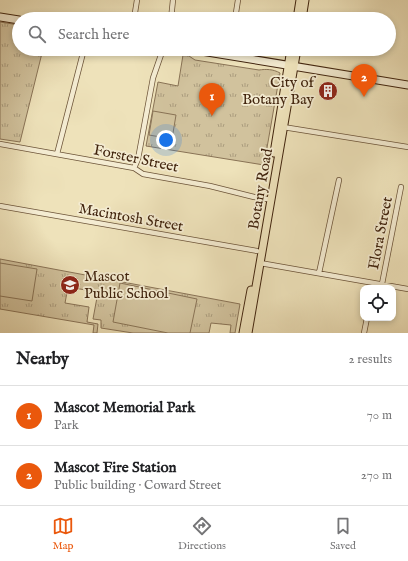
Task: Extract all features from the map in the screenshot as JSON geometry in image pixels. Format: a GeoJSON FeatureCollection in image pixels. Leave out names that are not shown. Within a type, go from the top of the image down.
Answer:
{"type":"FeatureCollection","features":[{"type":"Feature","properties":{"kind":"main road"},"geometry":{"type":"LineString","coordinates":[[298,12],[300,0]]}},
{"type":"Feature","properties":{"kind":"main road"},"geometry":{"type":"LineString","coordinates":[[303,12],[305,0]]}},
{"type":"Feature","properties":{"kind":"main road","name":"Botany Road"},"geometry":{"type":"LineString","coordinates":[[248,333],[283,127],[291,56]]}},
{"type":"Feature","properties":{"kind":"main road","name":"Botany Road"},"geometry":{"type":"LineString","coordinates":[[243,333],[291,66],[295,56]]}},
{"type":"Feature","properties":{"kind":"street"},"geometry":{"type":"LineString","coordinates":[[135,12],[137,0]]}},
{"type":"Feature","properties":{"kind":"street"},"geometry":{"type":"LineString","coordinates":[[172,12],[174,0]]}},
{"type":"Feature","properties":{"kind":"street"},"geometry":{"type":"LineString","coordinates":[[236,12],[238,0]]}},
{"type":"Feature","properties":{"kind":"street"},"geometry":{"type":"LineString","coordinates":[[0,17],[12,19]]}},
{"type":"Feature","properties":{"kind":"street"},"geometry":{"type":"LineString","coordinates":[[57,154],[82,56]]}},
{"type":"Feature","properties":{"kind":"street"},"geometry":{"type":"LineString","coordinates":[[134,168],[138,160],[153,78],[161,56]]}},
{"type":"Feature","properties":{"kind":"street"},"geometry":{"type":"LineString","coordinates":[[247,56],[291,66],[408,85]]}},
{"type":"Feature","properties":{"kind":"street"},"geometry":{"type":"LineString","coordinates":[[283,127],[408,147]]}},
{"type":"Feature","properties":{"kind":"street","name":"Forster Street"},"geometry":{"type":"LineString","coordinates":[[0,144],[134,168],[143,174],[210,186],[267,199]]}},
{"type":"Feature","properties":{"kind":"street"},"geometry":{"type":"LineString","coordinates":[[319,273],[339,180]]}},
{"type":"Feature","properties":{"kind":"street","name":"Flora Street"},"geometry":{"type":"LineString","coordinates":[[382,284],[401,187]]}},
{"type":"Feature","properties":{"kind":"street","name":"Macintosh Street"},"geometry":{"type":"LineString","coordinates":[[0,206],[258,251]]}},
{"type":"Feature","properties":{"kind":"street"},"geometry":{"type":"LineString","coordinates":[[260,263],[373,282],[408,290]]}},
{"type":"Feature","properties":{"kind":"street"},"geometry":{"type":"LineString","coordinates":[[364,333],[366,321]]}},
{"type":"Feature","properties":{"kind":"green space"},"geometry":{"type":"Polygon","coordinates":[[[0,22],[12,24],[12,56],[41,56],[20,142],[0,139],[0,22]]]}},
{"type":"Feature","properties":{"kind":"green space"},"geometry":{"type":"Polygon","coordinates":[[[183,56],[189,56],[195,60],[259,70],[264,69],[280,73],[264,165],[146,146],[158,82],[178,86],[183,56]]]}},
{"type":"Feature","properties":{"kind":"green space"},"geometry":{"type":"Polygon","coordinates":[[[153,111],[176,115],[172,139],[149,135],[153,111]]]}},
{"type":"Feature","properties":{"kind":"green space","name":"Mascot Public School"},"geometry":{"type":"Polygon","coordinates":[[[0,259],[240,304],[235,333],[230,333],[231,325],[211,323],[209,333],[133,333],[101,328],[101,320],[93,319],[98,292],[68,287],[65,303],[89,307],[87,322],[98,324],[97,333],[93,333],[94,325],[0,309],[0,259]]]}},
{"type":"Feature","properties":{"kind":"green space"},"geometry":{"type":"Polygon","coordinates":[[[0,263],[37,269],[32,301],[0,296],[0,263]]]}},
{"type":"Feature","properties":{"kind":"green space"},"geometry":{"type":"Polygon","coordinates":[[[120,283],[197,299],[190,333],[168,333],[113,322],[120,283]]]}},
{"type":"Feature","properties":{"kind":"place","name":"City of Botany Bay"},"geometry":{"type":"Point","coordinates":[328,91]}},
{"type":"Feature","properties":{"kind":"place","name":"Mascot Fire Station"},"geometry":{"type":"Point","coordinates":[364,97]}},
{"type":"Feature","properties":{"kind":"place","name":"Mascot Memorial Park"},"geometry":{"type":"Point","coordinates":[212,116]}},
{"type":"Feature","properties":{"kind":"place","name":"Mascot Public School"},"geometry":{"type":"Point","coordinates":[70,285]}}]}
